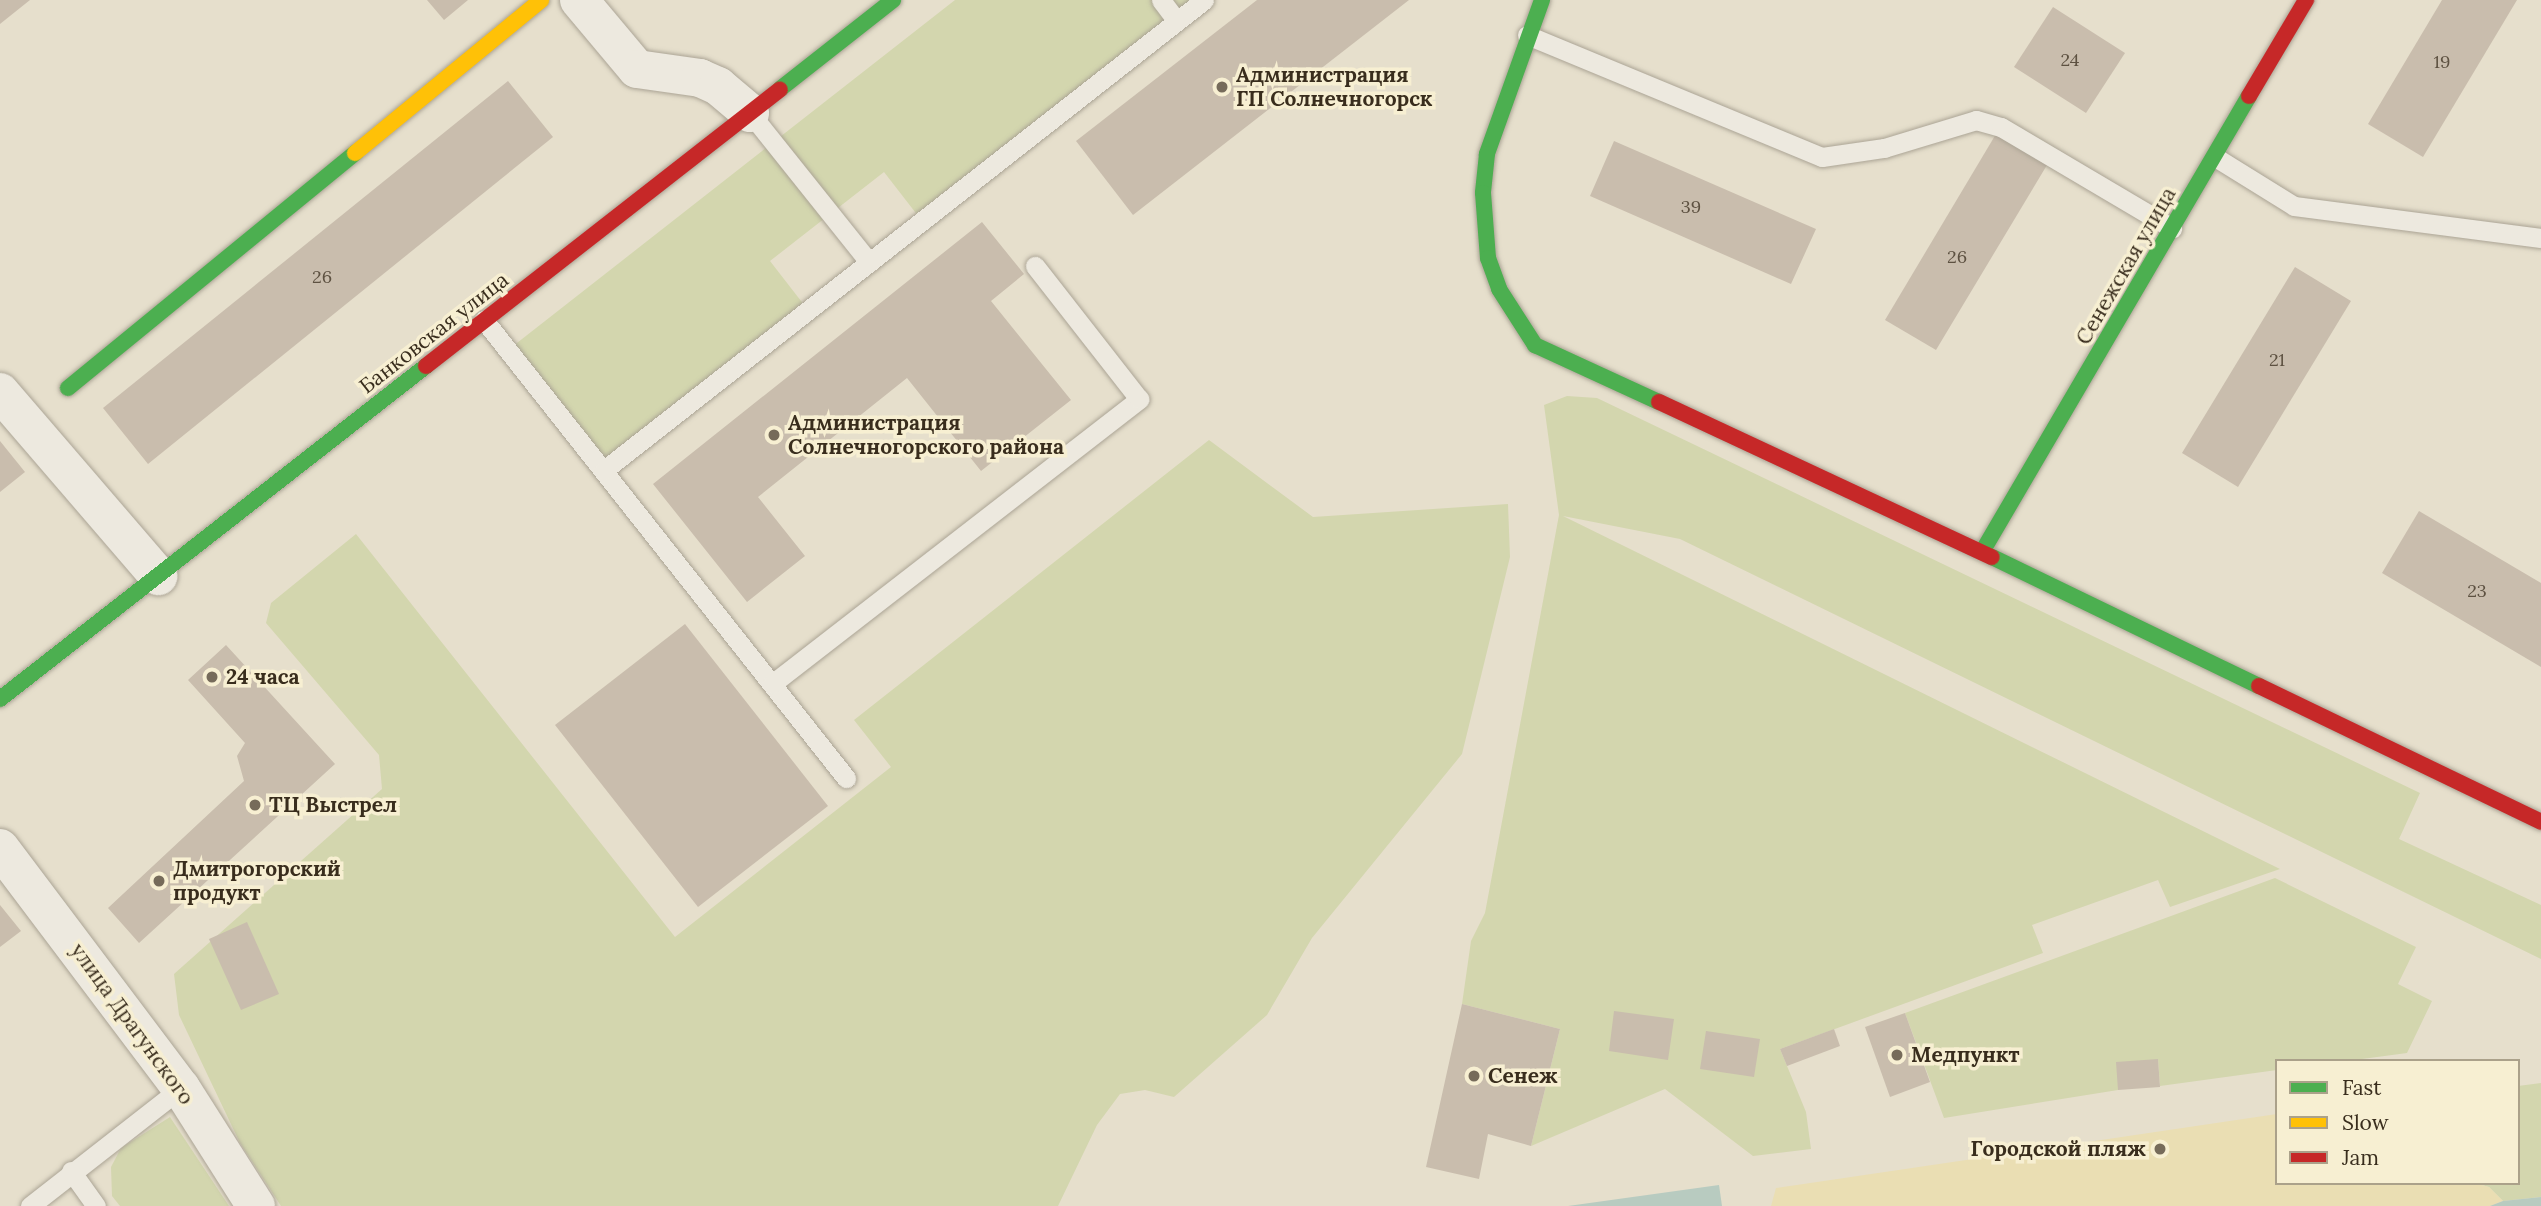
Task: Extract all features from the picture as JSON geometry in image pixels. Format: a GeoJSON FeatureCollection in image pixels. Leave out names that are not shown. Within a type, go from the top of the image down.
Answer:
{"type":"FeatureCollection","features":[{"type":"Feature","properties":{"kind":"street"},"geometry":{"type":"LineString","coordinates":[[68,388],[541,0]]}},
{"type":"Feature","properties":{"kind":"street"},"geometry":{"type":"LineString","coordinates":[[579,0],[637,69],[709,82],[750,113]]}},
{"type":"Feature","properties":{"kind":"street","name":"Банковская улица"},"geometry":{"type":"LineString","coordinates":[[0,699],[893,0]]}},
{"type":"Feature","properties":{"kind":"street"},"geometry":{"type":"LineString","coordinates":[[1542,0],[1527,35],[1487,154],[1483,193],[1488,258],[1499,289],[1535,345],[1982,552],[2541,822]]}},
{"type":"Feature","properties":{"kind":"street","name":"Сенежская улица"},"geometry":{"type":"LineString","coordinates":[[1982,552],[2306,0]]}},
{"type":"Feature","properties":{"kind":"street"},"geometry":{"type":"LineString","coordinates":[[0,391],[158,576]]}},
{"type":"Feature","properties":{"kind":"street","name":"улица Драгунского"},"geometry":{"type":"LineString","coordinates":[[0,848],[181,1088],[256,1206]]}},
{"type":"Feature","properties":{"kind":"lane"},"geometry":{"type":"LineString","coordinates":[[1161,0],[1177,21]]}},
{"type":"Feature","properties":{"kind":"lane"},"geometry":{"type":"LineString","coordinates":[[604,470],[1203,0]]}},
{"type":"Feature","properties":{"kind":"lane"},"geometry":{"type":"LineString","coordinates":[[1527,35],[1822,157],[1884,148],[1976,120],[2001,127],[2172,228]]}},
{"type":"Feature","properties":{"kind":"lane"},"geometry":{"type":"LineString","coordinates":[[750,113],[869,262]]}},
{"type":"Feature","properties":{"kind":"lane"},"geometry":{"type":"LineString","coordinates":[[2215,157],[2294,206],[2541,238]]}},
{"type":"Feature","properties":{"kind":"lane"},"geometry":{"type":"LineString","coordinates":[[772,684],[1139,399],[1035,266]]}},
{"type":"Feature","properties":{"kind":"lane"},"geometry":{"type":"LineString","coordinates":[[484,320],[846,778]]}},
{"type":"Feature","properties":{"kind":"lane"},"geometry":{"type":"LineString","coordinates":[[30,1206],[71,1171],[181,1088]]}},
{"type":"Feature","properties":{"kind":"lane"},"geometry":{"type":"LineString","coordinates":[[71,1171],[96,1206]]}},
{"type":"Feature","properties":{"kind":"green space"},"geometry":{"type":"Polygon","coordinates":[[[955,0],[1203,0],[922,221],[884,172],[770,261],[808,310],[604,470],[508,350],[955,0]]]}},
{"type":"Feature","properties":{"kind":"green space"},"geometry":{"type":"Polygon","coordinates":[[[1567,396],[1597,398],[2420,793],[2399,839],[2541,905],[2541,959],[1680,539],[1563,516],[2280,869],[2170,907],[2158,880],[2032,925],[2043,953],[1780,1049],[1806,1112],[1811,1149],[1753,1156],[1665,1089],[1531,1146],[1560,1029],[1462,1004],[1471,941],[1485,913],[1559,515],[1544,405],[1567,396]]]}},
{"type":"Feature","properties":{"kind":"green space"},"geometry":{"type":"Polygon","coordinates":[[[1209,440],[1313,517],[1508,504],[1510,557],[1462,754],[1312,938],[1267,1015],[1174,1097],[1145,1090],[1120,1094],[1097,1125],[1058,1206],[281,1206],[240,1143],[179,1015],[174,974],[382,789],[379,755],[266,623],[271,603],[356,534],[675,937],[891,767],[854,720],[1209,440]]]}},
{"type":"Feature","properties":{"kind":"green space"},"geometry":{"type":"Polygon","coordinates":[[[2275,878],[2416,947],[2398,984],[2432,1001],[2407,1053],[2362,1059],[2275,1059],[2275,1070],[2160,1086],[2158,1059],[2118,1090],[1944,1118],[1905,1013],[2275,878]]]}},
{"type":"Feature","properties":{"kind":"green space"},"geometry":{"type":"Polygon","coordinates":[[[2541,1083],[2541,1197],[2503,1201],[2489,1187],[2482,1185],[2520,1185],[2520,1086],[2541,1083]]]}},
{"type":"Feature","properties":{"kind":"green space"},"geometry":{"type":"Polygon","coordinates":[[[170,1117],[229,1206],[120,1206],[112,1196],[111,1167],[121,1148],[170,1117]]]}},
{"type":"Feature","properties":{"kind":"sand","name":"Городской пляж"},"geometry":{"type":"Polygon","coordinates":[[[2275,1114],[2275,1185],[2482,1185],[2489,1187],[2503,1201],[2490,1206],[1771,1206],[1776,1188],[2275,1114]]]}},
{"type":"Feature","properties":{"kind":"shaded area"},"geometry":{"type":"Polygon","coordinates":[[[1719,1185],[1722,1206],[1568,1206],[1719,1185]]]}},
{"type":"Feature","properties":{"kind":"shaded area"},"geometry":{"type":"Polygon","coordinates":[[[2541,1197],[2541,1206],[2490,1206],[2503,1201],[2541,1197]]]}},
{"type":"Feature","properties":{"kind":"building"},"geometry":{"type":"Polygon","coordinates":[[[0,0],[30,0],[0,24],[0,0]]]}},
{"type":"Feature","properties":{"kind":"building"},"geometry":{"type":"Polygon","coordinates":[[[427,0],[468,0],[444,20],[427,0]]]}},
{"type":"Feature","properties":{"kind":"building","name":"Администрация ГП Солнечногорск"},"geometry":{"type":"Polygon","coordinates":[[[1257,0],[1409,0],[1133,215],[1076,141],[1257,0]]]}},
{"type":"Feature","properties":{"kind":"building"},"geometry":{"type":"Polygon","coordinates":[[[2442,0],[2517,0],[2423,157],[2368,124],[2442,0]]]}},
{"type":"Feature","properties":{"kind":"building"},"geometry":{"type":"Polygon","coordinates":[[[2053,7],[2125,53],[2086,113],[2014,67],[2053,7]]]}},
{"type":"Feature","properties":{"kind":"building"},"geometry":{"type":"Polygon","coordinates":[[[508,81],[553,137],[148,464],[103,408],[508,81]]]}},
{"type":"Feature","properties":{"kind":"building"},"geometry":{"type":"Polygon","coordinates":[[[1996,134],[2047,165],[1936,350],[1885,320],[1996,134]]]}},
{"type":"Feature","properties":{"kind":"building"},"geometry":{"type":"Polygon","coordinates":[[[1614,141],[1816,229],[1791,284],[1590,196],[1614,141]]]}},
{"type":"Feature","properties":{"kind":"building","name":"Администрация Солнечногорского района"},"geometry":{"type":"Polygon","coordinates":[[[982,222],[1024,274],[991,301],[1071,400],[981,471],[907,378],[758,497],[805,556],[747,602],[653,484],[982,222]]]}},
{"type":"Feature","properties":{"kind":"building"},"geometry":{"type":"Polygon","coordinates":[[[2295,267],[2351,301],[2238,487],[2182,453],[2295,267]]]}},
{"type":"Feature","properties":{"kind":"building"},"geometry":{"type":"Polygon","coordinates":[[[0,441],[25,472],[0,492],[0,441]]]}},
{"type":"Feature","properties":{"kind":"building"},"geometry":{"type":"Polygon","coordinates":[[[2419,511],[2541,583],[2541,667],[2382,573],[2419,511]]]}},
{"type":"Feature","properties":{"kind":"building"},"geometry":{"type":"Polygon","coordinates":[[[685,624],[828,806],[698,907],[555,725],[685,624]]]}},
{"type":"Feature","properties":{"kind":"building","name":"ТЦ Выстрел"},"geometry":{"type":"Polygon","coordinates":[[[226,645],[335,764],[139,943],[108,908],[244,781],[237,756],[245,743],[188,680],[226,645]]]}},
{"type":"Feature","properties":{"kind":"building"},"geometry":{"type":"Polygon","coordinates":[[[0,905],[21,931],[0,947],[0,905]]]}},
{"type":"Feature","properties":{"kind":"building"},"geometry":{"type":"Polygon","coordinates":[[[247,922],[279,994],[241,1010],[209,939],[247,922]]]}},
{"type":"Feature","properties":{"kind":"building","name":"Сенеж"},"geometry":{"type":"Polygon","coordinates":[[[1462,1004],[1560,1029],[1531,1146],[1488,1134],[1479,1179],[1426,1167],[1462,1004]]]}},
{"type":"Feature","properties":{"kind":"building"},"geometry":{"type":"Polygon","coordinates":[[[1614,1011],[1674,1019],[1668,1060],[1609,1051],[1614,1011]]]}},
{"type":"Feature","properties":{"kind":"building","name":"Медпункт"},"geometry":{"type":"Polygon","coordinates":[[[1905,1013],[1930,1082],[1890,1097],[1865,1027],[1905,1013]]]}},
{"type":"Feature","properties":{"kind":"building"},"geometry":{"type":"Polygon","coordinates":[[[1834,1029],[1840,1046],[1787,1066],[1780,1049],[1834,1029]]]}},
{"type":"Feature","properties":{"kind":"building"},"geometry":{"type":"Polygon","coordinates":[[[1706,1031],[1760,1039],[1754,1077],[1700,1069],[1706,1031]]]}},
{"type":"Feature","properties":{"kind":"building"},"geometry":{"type":"Polygon","coordinates":[[[2158,1059],[2160,1087],[2118,1090],[2116,1062],[2158,1059]]]}},
{"type":"Feature","properties":{"kind":"traffic: fast"},"geometry":{"type":"LineString","coordinates":[[780,89],[893,0]]}},
{"type":"Feature","properties":{"kind":"traffic: fast"},"geometry":{"type":"LineString","coordinates":[[1542,0],[1487,154],[1483,193],[1488,258],[1499,289],[1535,345],[1659,402]]}},
{"type":"Feature","properties":{"kind":"traffic: fast"},"geometry":{"type":"LineString","coordinates":[[1982,552],[2249,96]]}},
{"type":"Feature","properties":{"kind":"traffic: fast"},"geometry":{"type":"LineString","coordinates":[[68,388],[355,153]]}},
{"type":"Feature","properties":{"kind":"traffic: fast"},"geometry":{"type":"LineString","coordinates":[[0,699],[426,366]]}},
{"type":"Feature","properties":{"kind":"traffic: fast"},"geometry":{"type":"LineString","coordinates":[[1992,557],[2259,686]]}},
{"type":"Feature","properties":{"kind":"traffic: slow"},"geometry":{"type":"LineString","coordinates":[[355,153],[541,0]]}},
{"type":"Feature","properties":{"kind":"traffic: jam"},"geometry":{"type":"LineString","coordinates":[[2249,96],[2306,0]]}},
{"type":"Feature","properties":{"kind":"traffic: jam"},"geometry":{"type":"LineString","coordinates":[[426,366],[780,89]]}},
{"type":"Feature","properties":{"kind":"traffic: jam"},"geometry":{"type":"LineString","coordinates":[[1659,402],[1992,557]]}},
{"type":"Feature","properties":{"kind":"traffic: jam"},"geometry":{"type":"LineString","coordinates":[[2259,686],[2541,822]]}},
{"type":"Feature","properties":{"kind":"place","name":"Администрация ГП Солнечногорск"},"geometry":{"type":"Point","coordinates":[1222,87]}},
{"type":"Feature","properties":{"kind":"place","name":"Администрация Солнечногорского района"},"geometry":{"type":"Point","coordinates":[774,435]}},
{"type":"Feature","properties":{"kind":"place","name":"24 часа"},"geometry":{"type":"Point","coordinates":[212,677]}},
{"type":"Feature","properties":{"kind":"place","name":"ТЦ Выстрел"},"geometry":{"type":"Point","coordinates":[255,805]}},
{"type":"Feature","properties":{"kind":"place","name":"Дмитрогорский продукт"},"geometry":{"type":"Point","coordinates":[159,881]}},
{"type":"Feature","properties":{"kind":"place","name":"Медпункт"},"geometry":{"type":"Point","coordinates":[1897,1055]}},
{"type":"Feature","properties":{"kind":"place","name":"Сенеж"},"geometry":{"type":"Point","coordinates":[1474,1076]}},
{"type":"Feature","properties":{"kind":"place","name":"Городской пляж"},"geometry":{"type":"Point","coordinates":[2160,1149]}}]}
